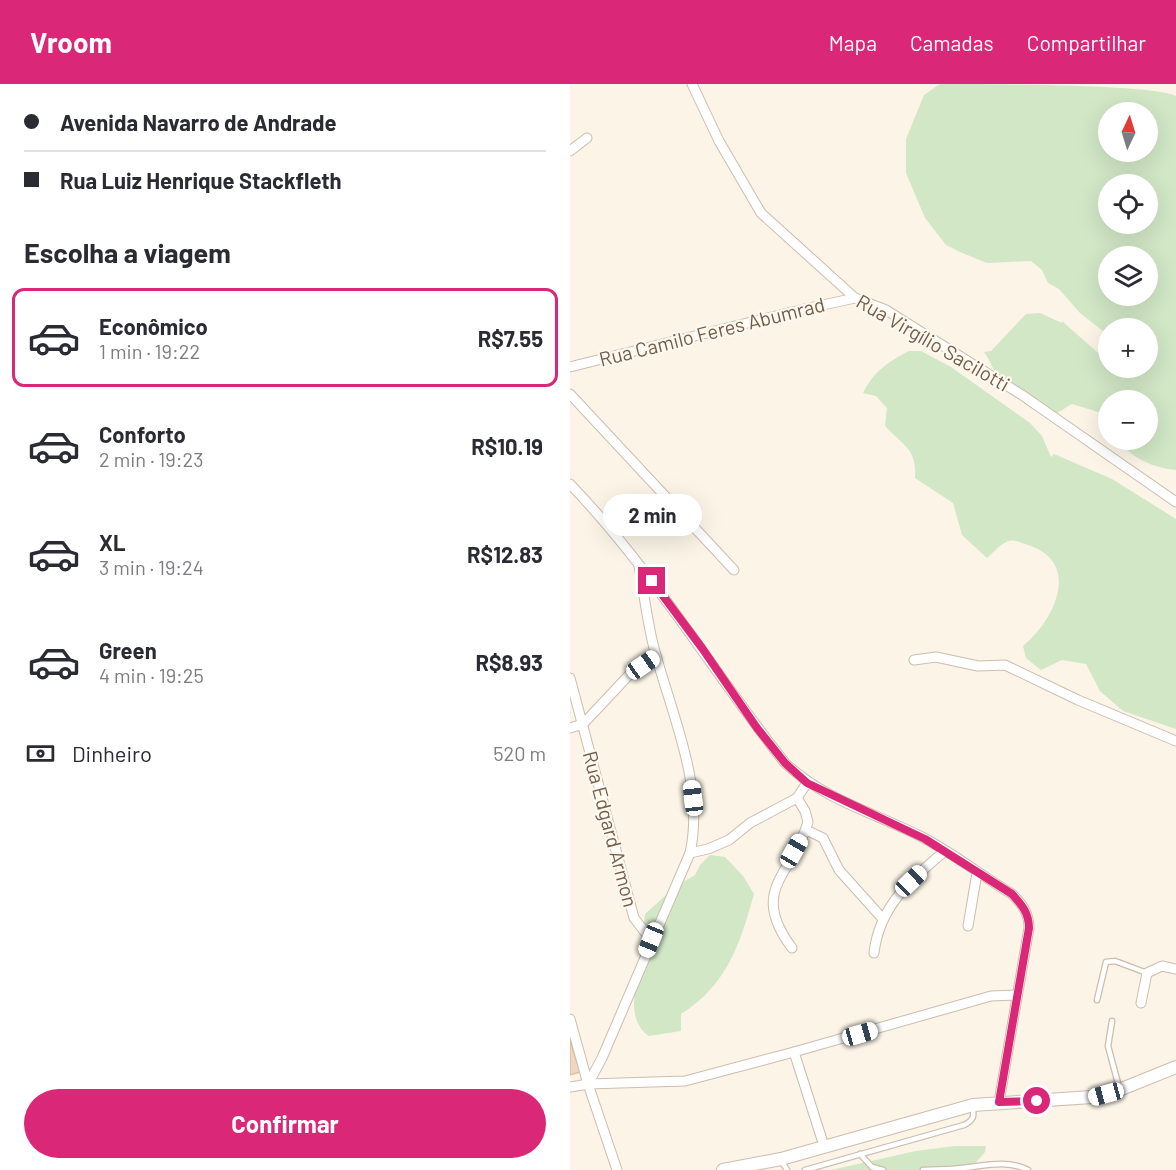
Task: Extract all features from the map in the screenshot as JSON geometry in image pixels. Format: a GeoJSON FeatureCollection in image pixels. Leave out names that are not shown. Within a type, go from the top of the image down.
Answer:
{"type":"FeatureCollection","features":[{"type":"Feature","properties":{"kind":"street","name":"Rua Virgílio Sacilotti"},"geometry":{"type":"LineString","coordinates":[[693,84],[719,141],[761,213],[855,298],[886,310],[1022,395],[1176,502]]}},
{"type":"Feature","properties":{"kind":"street"},"geometry":{"type":"LineString","coordinates":[[570,151],[587,138]]}},
{"type":"Feature","properties":{"kind":"street","name":"Rua Camilo Feres Abumrad"},"geometry":{"type":"LineString","coordinates":[[570,367],[855,298]]}},
{"type":"Feature","properties":{"kind":"street"},"geometry":{"type":"LineString","coordinates":[[570,394],[734,570]]}},
{"type":"Feature","properties":{"kind":"street"},"geometry":{"type":"LineString","coordinates":[[570,484],[597,512],[639,565],[785,763],[807,783],[907,829],[945,851],[1012,894],[1026,911],[1029,920],[999,1102]]}},
{"type":"Feature","properties":{"kind":"street"},"geometry":{"type":"LineString","coordinates":[[588,1084],[602,1058],[690,853],[695,832],[691,781],[656,656],[639,565]]}},
{"type":"Feature","properties":{"kind":"street"},"geometry":{"type":"LineString","coordinates":[[570,728],[583,724],[629,675],[656,656]]}},
{"type":"Feature","properties":{"kind":"street"},"geometry":{"type":"LineString","coordinates":[[914,660],[936,657],[978,666],[1005,665],[1078,700],[1176,741]]}},
{"type":"Feature","properties":{"kind":"street","name":"Rua Edgard Armon"},"geometry":{"type":"LineString","coordinates":[[570,678],[634,918],[651,940]]}},
{"type":"Feature","properties":{"kind":"street"},"geometry":{"type":"LineString","coordinates":[[690,853],[708,849],[729,840],[750,824],[797,798],[807,783]]}},
{"type":"Feature","properties":{"kind":"street"},"geometry":{"type":"LineString","coordinates":[[792,948],[776,924],[773,905],[776,885],[806,830],[807,816],[797,798]]}},
{"type":"Feature","properties":{"kind":"street"},"geometry":{"type":"LineString","coordinates":[[806,830],[826,841],[839,870],[882,918]]}},
{"type":"Feature","properties":{"kind":"street"},"geometry":{"type":"LineString","coordinates":[[874,953],[882,918],[911,881],[945,851]]}},
{"type":"Feature","properties":{"kind":"street"},"geometry":{"type":"LineString","coordinates":[[968,926],[977,873]]}},
{"type":"Feature","properties":{"kind":"street"},"geometry":{"type":"LineString","coordinates":[[1141,1003],[1148,974],[1162,966],[1176,969]]}},
{"type":"Feature","properties":{"kind":"street"},"geometry":{"type":"LineString","coordinates":[[570,1087],[588,1084],[684,1081],[991,996],[1016,995]]}},
{"type":"Feature","properties":{"kind":"street"},"geometry":{"type":"LineString","coordinates":[[570,1019],[588,1084],[617,1170]]}},
{"type":"Feature","properties":{"kind":"street"},"geometry":{"type":"LineString","coordinates":[[794,1052],[824,1146]]}},
{"type":"Feature","properties":{"kind":"street"},"geometry":{"type":"LineString","coordinates":[[723,1170],[784,1165],[824,1146],[973,1105],[1083,1098],[1119,1090],[1176,1067]]}},
{"type":"Feature","properties":{"kind":"lane"},"geometry":{"type":"LineString","coordinates":[[1096,1000],[1106,962],[1115,961],[1148,974]]}},
{"type":"Feature","properties":{"kind":"lane"},"geometry":{"type":"LineString","coordinates":[[1112,1021],[1108,1046],[1119,1090]]}},
{"type":"Feature","properties":{"kind":"lane"},"geometry":{"type":"LineString","coordinates":[[805,1170],[964,1125],[972,1121],[973,1105]]}},
{"type":"Feature","properties":{"kind":"lane"},"geometry":{"type":"LineString","coordinates":[[860,1154],[872,1167],[883,1170]]}},
{"type":"Feature","properties":{"kind":"lane"},"geometry":{"type":"LineString","coordinates":[[923,1170],[965,1169],[985,1164],[1006,1164],[1028,1170]]}},
{"type":"Feature","properties":{"kind":"green space"},"geometry":{"type":"Polygon","coordinates":[[[940,84],[1102,87],[1161,92],[1176,96],[1176,470],[1144,461],[1127,450],[1158,450],[1158,390],[1098,390],[1098,412],[1072,404],[1054,414],[1045,414],[1030,407],[1008,388],[998,377],[984,352],[991,351],[1026,314],[1040,313],[1062,323],[1062,321],[1098,352],[1098,378],[1158,378],[1158,318],[1098,318],[1098,327],[1080,313],[1059,289],[1048,283],[1042,270],[1031,261],[987,263],[946,245],[925,218],[906,173],[906,139],[924,95],[940,84]]]}},
{"type":"Feature","properties":{"kind":"green space"},"geometry":{"type":"Polygon","coordinates":[[[909,351],[921,351],[951,367],[1030,423],[1042,436],[1051,457],[1054,454],[1112,479],[1176,519],[1176,729],[1123,711],[1100,691],[1086,664],[1062,660],[1041,670],[1026,658],[1023,646],[1044,623],[1057,594],[1059,580],[1055,566],[1047,555],[1031,546],[1014,541],[1003,544],[987,558],[962,535],[953,503],[915,478],[914,460],[908,448],[885,426],[887,408],[876,396],[863,393],[882,368],[909,351]]]}},
{"type":"Feature","properties":{"kind":"green space"},"geometry":{"type":"Polygon","coordinates":[[[710,855],[725,857],[743,876],[754,894],[743,930],[730,962],[721,976],[697,1003],[681,1014],[681,1031],[649,1036],[640,1027],[635,1016],[634,1003],[635,989],[651,939],[644,922],[645,914],[676,886],[695,875],[700,865],[710,855]]]}},
{"type":"Feature","properties":{"kind":"green space"},"geometry":{"type":"Polygon","coordinates":[[[955,1146],[986,1146],[985,1152],[969,1170],[831,1170],[916,1151],[955,1146]]]}},
{"type":"Feature","properties":{"kind":"building"},"geometry":{"type":"Polygon","coordinates":[[[570,1040],[580,1072],[570,1075],[570,1040]]]}},
{"type":"Feature","properties":{"kind":"route"},"geometry":{"type":"LineString","coordinates":[[652,581],[757,728],[785,763],[807,783],[925,839],[1012,894],[1021,903],[1029,920],[1029,928],[999,1102],[1037,1101]]}}]}
